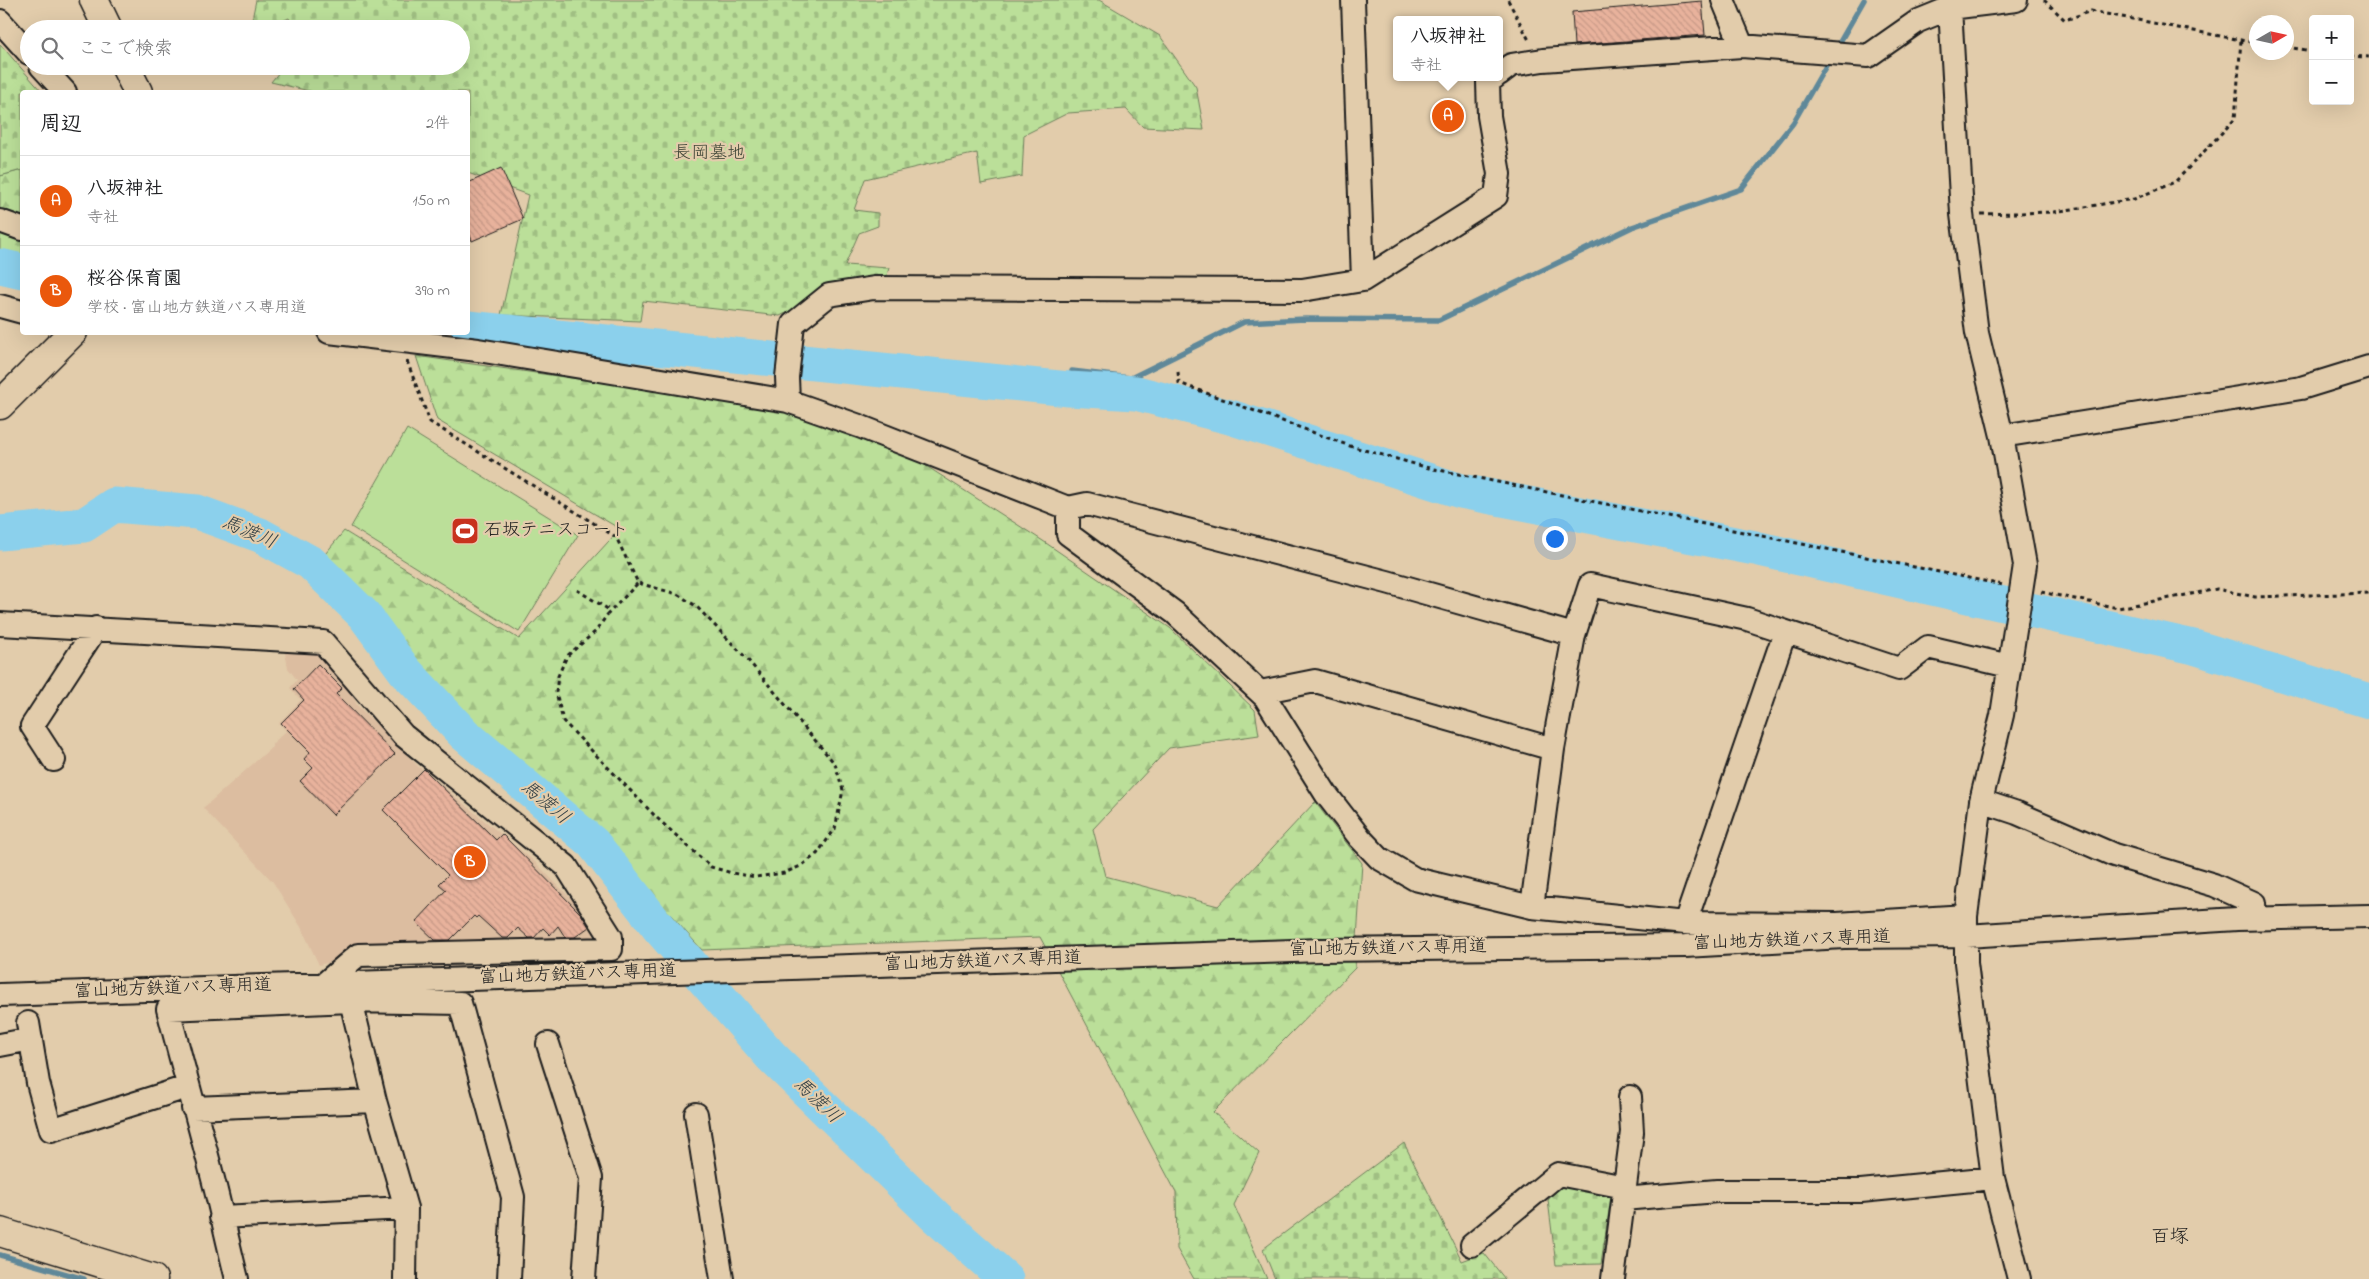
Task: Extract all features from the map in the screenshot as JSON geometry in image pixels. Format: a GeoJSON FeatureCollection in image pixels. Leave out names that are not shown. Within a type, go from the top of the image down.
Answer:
{"type":"FeatureCollection","features":[{"type":"Feature","properties":{"kind":"main road"},"geometry":{"type":"LineString","coordinates":[[94,0],[104,20]]}},
{"type":"Feature","properties":{"kind":"main road"},"geometry":{"type":"LineString","coordinates":[[130,75],[137,90]]}},
{"type":"Feature","properties":{"kind":"main road"},"geometry":{"type":"LineString","coordinates":[[0,405],[70,335]]}},
{"type":"Feature","properties":{"kind":"main road"},"geometry":{"type":"LineString","coordinates":[[0,1232],[94,1270],[153,1279]]}},
{"type":"Feature","properties":{"kind":"street"},"geometry":{"type":"LineString","coordinates":[[1352,0],[1362,280]]}},
{"type":"Feature","properties":{"kind":"street"},"geometry":{"type":"LineString","coordinates":[[1722,0],[1742,46]]}},
{"type":"Feature","properties":{"kind":"street"},"geometry":{"type":"LineString","coordinates":[[1503,71],[1511,65],[1539,60],[1742,46],[1868,56],[1918,21],[1950,8],[2016,0]]}},
{"type":"Feature","properties":{"kind":"street"},"geometry":{"type":"LineString","coordinates":[[1950,8],[1962,214],[1977,333],[2002,436],[2025,565],[2002,715],[1981,801],[1966,926],[1966,963],[1993,1178],[2019,1279]]}},
{"type":"Feature","properties":{"kind":"street"},"geometry":{"type":"LineString","coordinates":[[0,21],[20,43]]}},
{"type":"Feature","properties":{"kind":"street"},"geometry":{"type":"LineString","coordinates":[[49,75],[63,90]]}},
{"type":"Feature","properties":{"kind":"street"},"geometry":{"type":"LineString","coordinates":[[788,401],[787,377],[793,324],[829,295],[874,288],[1302,290],[1362,280],[1496,196],[1499,174],[1489,116],[1489,81]]}},
{"type":"Feature","properties":{"kind":"street"},"geometry":{"type":"LineString","coordinates":[[0,221],[20,228]]}},
{"type":"Feature","properties":{"kind":"street"},"geometry":{"type":"LineString","coordinates":[[0,306],[20,311]]}},
{"type":"Feature","properties":{"kind":"street"},"geometry":{"type":"LineString","coordinates":[[350,335],[488,352],[788,401],[859,426],[1068,508],[1087,504],[1095,506],[1387,582],[1574,636]]}},
{"type":"Feature","properties":{"kind":"street"},"geometry":{"type":"LineString","coordinates":[[2002,436],[2301,388],[2369,367]]}},
{"type":"Feature","properties":{"kind":"street"},"geometry":{"type":"LineString","coordinates":[[1068,508],[1068,534],[1175,613],[1260,692],[1326,794],[1360,838],[1379,858],[1415,879],[1532,907],[1685,923],[1966,926],[2369,916]]}},
{"type":"Feature","properties":{"kind":"street"},"geometry":{"type":"LineString","coordinates":[[1532,907],[1553,749],[1574,636],[1590,585],[1747,619],[1899,669],[1928,647],[2009,666]]}},
{"type":"Feature","properties":{"kind":"street"},"geometry":{"type":"LineString","coordinates":[[0,624],[323,642],[403,735],[566,866],[611,937],[611,949],[358,954],[324,984]]}},
{"type":"Feature","properties":{"kind":"street"},"geometry":{"type":"LineString","coordinates":[[54,760],[32,726],[96,628]]}},
{"type":"Feature","properties":{"kind":"street"},"geometry":{"type":"LineString","coordinates":[[1685,923],[1785,632]]}},
{"type":"Feature","properties":{"kind":"street"},"geometry":{"type":"LineString","coordinates":[[1260,692],[1315,681],[1553,749]]}},
{"type":"Feature","properties":{"kind":"street"},"geometry":{"type":"LineString","coordinates":[[1981,801],[2017,812],[2114,855],[2214,885],[2254,903],[2255,918]]}},
{"type":"Feature","properties":{"kind":"street","name":"富山地方鉄道バス専用道"},"geometry":{"type":"LineString","coordinates":[[0,995],[1322,950],[1685,946],[1844,937],[1966,926]]}},
{"type":"Feature","properties":{"kind":"street"},"geometry":{"type":"LineString","coordinates":[[351,1001],[375,1101],[406,1208],[405,1279]]}},
{"type":"Feature","properties":{"kind":"street"},"geometry":{"type":"LineString","coordinates":[[237,1279],[221,1217],[213,1176],[187,1086],[168,1008],[351,1001],[460,1003],[513,1197],[508,1279]]}},
{"type":"Feature","properties":{"kind":"street"},"geometry":{"type":"LineString","coordinates":[[0,1045],[30,1031],[38,1083],[51,1130],[187,1086]]}},
{"type":"Feature","properties":{"kind":"street"},"geometry":{"type":"LineString","coordinates":[[548,1044],[591,1178],[584,1279]]}},
{"type":"Feature","properties":{"kind":"street"},"geometry":{"type":"LineString","coordinates":[[1613,1279],[1632,1132],[1630,1097]]}},
{"type":"Feature","properties":{"kind":"street"},"geometry":{"type":"LineString","coordinates":[[193,1108],[375,1101]]}},
{"type":"Feature","properties":{"kind":"street"},"geometry":{"type":"LineString","coordinates":[[696,1114],[722,1279]]}},
{"type":"Feature","properties":{"kind":"street"},"geometry":{"type":"LineString","coordinates":[[1472,1245],[1558,1174],[1624,1193],[1861,1191],[1993,1178]]}},
{"type":"Feature","properties":{"kind":"street"},"geometry":{"type":"LineString","coordinates":[[221,1217],[406,1208]]}},
{"type":"Feature","properties":{"kind":"path"},"geometry":{"type":"LineString","coordinates":[[1508,0],[1539,60]]}},
{"type":"Feature","properties":{"kind":"path"},"geometry":{"type":"LineString","coordinates":[[2044,0],[2065,20],[2091,11],[2249,41]]}},
{"type":"Feature","properties":{"kind":"path"},"geometry":{"type":"LineString","coordinates":[[1962,214],[2054,212],[2134,199],[2174,182],[2235,119],[2241,40]]}},
{"type":"Feature","properties":{"kind":"path"},"geometry":{"type":"LineString","coordinates":[[2294,48],[2309,50]]}},
{"type":"Feature","properties":{"kind":"path"},"geometry":{"type":"LineString","coordinates":[[2354,56],[2369,56]]}},
{"type":"Feature","properties":{"kind":"path"},"geometry":{"type":"LineString","coordinates":[[400,342],[430,422],[616,537],[638,583],[677,594],[696,606],[746,659],[836,764],[843,790],[835,829],[817,854],[801,866],[784,873],[756,876],[732,874],[711,867],[657,818],[563,721],[556,692],[567,656],[596,632],[611,611],[638,583]]}},
{"type":"Feature","properties":{"kind":"path"},"geometry":{"type":"LineString","coordinates":[[1178,372],[1179,384],[1350,446],[1429,468],[2020,601],[2118,608],[2217,589],[2255,597],[2369,593]]}},
{"type":"Feature","properties":{"kind":"path"},"geometry":{"type":"LineString","coordinates":[[577,590],[611,611]]}},
{"type":"Feature","properties":{"kind":"shaded area"},"geometry":{"type":"Polygon","coordinates":[[[281,632],[313,634],[346,682],[357,705],[419,767],[535,862],[590,918],[595,942],[358,955],[319,965],[301,927],[273,882],[203,808],[272,747],[272,744],[286,731],[279,723],[301,700],[290,688],[297,680],[288,668],[281,632]]]}},
{"type":"Feature","properties":{"kind":"green space","name":"長岡墓地"},"geometry":{"type":"Polygon","coordinates":[[[256,0],[1099,0],[1160,36],[1196,87],[1204,130],[1143,127],[1126,109],[1068,113],[1024,135],[1022,176],[981,184],[977,153],[865,179],[854,210],[878,213],[878,226],[859,233],[845,265],[889,268],[885,282],[804,304],[780,316],[643,301],[640,321],[501,315],[528,195],[470,174],[470,90],[305,90],[271,82],[277,75],[470,75],[470,20],[290,20],[289,18],[285,20],[252,20],[256,0]]]}},
{"type":"Feature","properties":{"kind":"green space"},"geometry":{"type":"Polygon","coordinates":[[[0,44],[20,67],[20,75],[27,75],[40,90],[20,90],[20,171],[0,176],[0,44]]]}},
{"type":"Feature","properties":{"kind":"green space"},"geometry":{"type":"Polygon","coordinates":[[[20,171],[20,263],[0,258],[0,176],[20,171]]]}},
{"type":"Feature","properties":{"kind":"green space"},"geometry":{"type":"Polygon","coordinates":[[[416,356],[782,408],[920,462],[1043,541],[1170,628],[1255,710],[1259,735],[1169,748],[1093,829],[1105,876],[1218,906],[1315,802],[1362,863],[1355,968],[1213,1112],[1259,1153],[1234,1205],[1267,1279],[1194,1279],[1177,1249],[1176,1192],[1040,937],[702,950],[596,831],[481,739],[321,559],[344,531],[519,639],[620,529],[437,420],[416,356]]]}},
{"type":"Feature","properties":{"kind":"green space","name":"石坂テニスコート"},"geometry":{"type":"Polygon","coordinates":[[[407,429],[578,535],[519,632],[351,527],[407,429]]]}},
{"type":"Feature","properties":{"kind":"green space"},"geometry":{"type":"Polygon","coordinates":[[[1404,1143],[1462,1261],[1484,1253],[1505,1279],[1275,1279],[1263,1249],[1404,1143]]]}},
{"type":"Feature","properties":{"kind":"green space"},"geometry":{"type":"Polygon","coordinates":[[[1563,1183],[1612,1190],[1601,1264],[1556,1265],[1548,1200],[1563,1183]]]}},
{"type":"Feature","properties":{"kind":"building"},"geometry":{"type":"Polygon","coordinates":[[[1702,1],[1705,35],[1574,45],[1572,12],[1702,1]]]}},
{"type":"Feature","properties":{"kind":"building"},"geometry":{"type":"Polygon","coordinates":[[[501,168],[523,219],[472,241],[470,235],[470,182],[501,168]]]}},
{"type":"Feature","properties":{"kind":"building"},"geometry":{"type":"Polygon","coordinates":[[[318,664],[342,688],[336,694],[395,754],[333,815],[300,781],[313,768],[304,759],[310,752],[281,723],[304,700],[294,689],[318,664]]]}},
{"type":"Feature","properties":{"kind":"building"},"geometry":{"type":"Polygon","coordinates":[[[424,769],[496,840],[502,834],[581,914],[589,927],[575,937],[565,937],[558,926],[550,935],[543,928],[534,938],[529,938],[518,928],[508,938],[502,938],[478,916],[476,918],[474,916],[450,940],[435,940],[416,922],[446,890],[439,884],[448,875],[383,810],[424,769]]]}},
{"type":"Feature","properties":{"kind":"waterway"},"geometry":{"type":"LineString","coordinates":[[1837,47],[1864,0]]}},
{"type":"Feature","properties":{"kind":"waterway"},"geometry":{"type":"LineString","coordinates":[[1069,389],[1072,371],[1131,378],[1244,322],[1305,319],[1439,320],[1632,227],[1741,189],[1793,123],[1831,57]]}},
{"type":"Feature","properties":{"kind":"waterway"},"geometry":{"type":"LineString","coordinates":[[0,266],[20,271]]}},
{"type":"Feature","properties":{"kind":"waterway"},"geometry":{"type":"LineString","coordinates":[[470,328],[1069,389],[1136,393],[1230,417],[1461,491],[1755,548],[2194,647],[2369,701]]}},
{"type":"Feature","properties":{"kind":"waterway","name":"馬渡川"},"geometry":{"type":"LineString","coordinates":[[0,533],[84,525],[114,505],[197,512],[260,535],[311,563],[364,615],[405,671],[464,734],[593,843],[659,928],[771,1056],[936,1217],[1006,1279]]}},
{"type":"Feature","properties":{"kind":"waterway"},"geometry":{"type":"LineString","coordinates":[[0,1255],[84,1279]]}},
{"type":"Feature","properties":{"kind":"place","name":"八坂神社"},"geometry":{"type":"Point","coordinates":[1448,116]}},
{"type":"Feature","properties":{"kind":"place","name":"石坂テニスコート"},"geometry":{"type":"Point","coordinates":[465,531]}},
{"type":"Feature","properties":{"kind":"place","name":"桜谷保育園"},"geometry":{"type":"Point","coordinates":[470,862]}},
{"type":"Feature","properties":{"kind":"district","name":"百塚"},"geometry":{"type":"Point","coordinates":[2170,1237]}}]}
